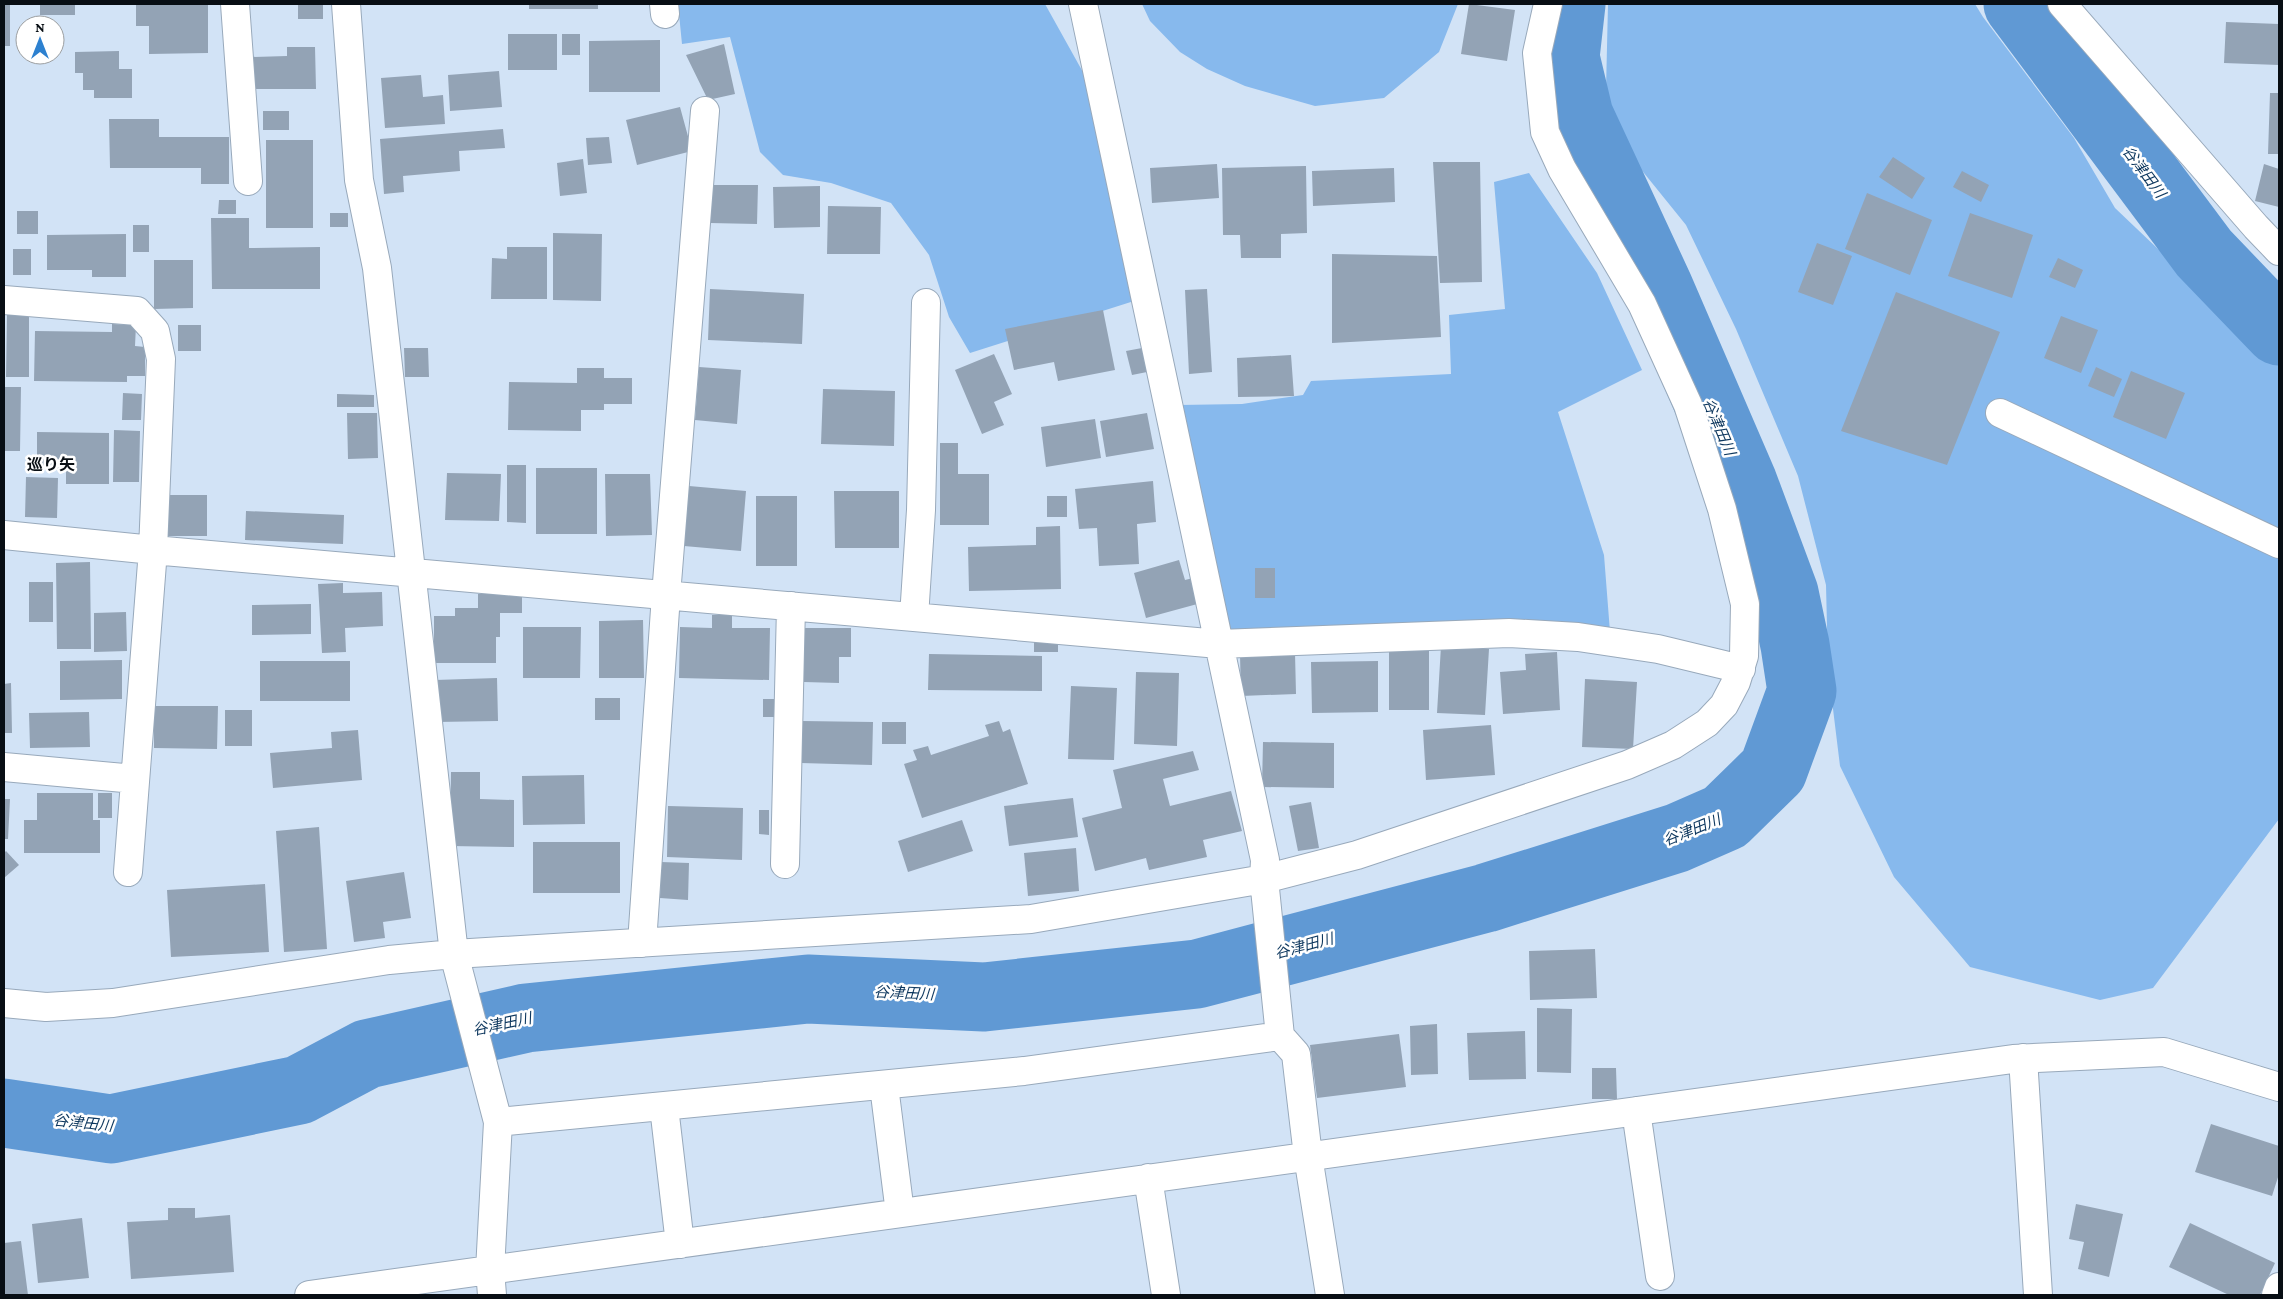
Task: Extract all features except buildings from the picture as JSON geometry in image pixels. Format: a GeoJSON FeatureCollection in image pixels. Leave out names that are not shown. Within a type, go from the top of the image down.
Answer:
{"type":"FeatureCollection","features":[{"type":"Feature","properties":{"kind":"street"},"geometry":{"type":"LineString","coordinates":[[235,4],[248,181]]}},
{"type":"Feature","properties":{"kind":"street"},"geometry":{"type":"LineString","coordinates":[[346,4],[359,180],[377,268],[454,954],[489,1095],[498,1122],[491,1283]]}},
{"type":"Feature","properties":{"kind":"street"},"geometry":{"type":"LineString","coordinates":[[1083,4],[1265,860],[1264,879],[1280,1036],[1296,1054],[1308,1156],[1330,1295]]}},
{"type":"Feature","properties":{"kind":"street"},"geometry":{"type":"LineString","coordinates":[[4,1003],[46,1007],[113,1003],[389,960],[454,954],[1030,919],[1264,879],[1366,852],[1504,808],[1636,761],[1673,745],[1706,723],[1724,705],[1736,682],[1744,656],[1746,634],[1745,604],[1722,509],[1688,405],[1642,304],[1562,169],[1545,132],[1537,54],[1548,4]]}},
{"type":"Feature","properties":{"kind":"street"},"geometry":{"type":"LineString","coordinates":[[2062,4],[2279,251]]}},
{"type":"Feature","properties":{"kind":"street"},"geometry":{"type":"LineString","coordinates":[[642,943],[666,595],[705,110]]}},
{"type":"Feature","properties":{"kind":"street"},"geometry":{"type":"LineString","coordinates":[[4,300],[137,312],[155,331],[161,359],[152,550],[128,872]]}},
{"type":"Feature","properties":{"kind":"street"},"geometry":{"type":"LineString","coordinates":[[914,617],[921,510],[926,303]]}},
{"type":"Feature","properties":{"kind":"street"},"geometry":{"type":"LineString","coordinates":[[2000,413],[2279,544]]}},
{"type":"Feature","properties":{"kind":"street"},"geometry":{"type":"LineString","coordinates":[[4,535],[152,550],[410,571],[1219,644],[1509,633],[1596,639],[1658,649],[1740,669]]}},
{"type":"Feature","properties":{"kind":"street"},"geometry":{"type":"LineString","coordinates":[[785,864],[791,606]]}},
{"type":"Feature","properties":{"kind":"street"},"geometry":{"type":"LineString","coordinates":[[4,767],[135,779]]}},
{"type":"Feature","properties":{"kind":"street"},"geometry":{"type":"LineString","coordinates":[[498,1122],[1024,1071],[1280,1036]]}},
{"type":"Feature","properties":{"kind":"street"},"geometry":{"type":"LineString","coordinates":[[309,1295],[491,1283],[680,1244],[2023,1058],[2164,1052],[2279,1087]]}},
{"type":"Feature","properties":{"kind":"street"},"geometry":{"type":"LineString","coordinates":[[2023,1058],[2038,1295]]}},
{"type":"Feature","properties":{"kind":"street"},"geometry":{"type":"LineString","coordinates":[[884,1086],[900,1213]]}},
{"type":"Feature","properties":{"kind":"street"},"geometry":{"type":"LineString","coordinates":[[664,1107],[680,1244]]}},
{"type":"Feature","properties":{"kind":"street"},"geometry":{"type":"LineString","coordinates":[[1636,1111],[1660,1276]]}},
{"type":"Feature","properties":{"kind":"street"},"geometry":{"type":"LineString","coordinates":[[1148,1178],[1166,1295]]}},
{"type":"Feature","properties":{"kind":"street"},"geometry":{"type":"LineString","coordinates":[[2276,1295],[2279,1287]]}},
{"type":"Feature","properties":{"kind":"shaded area"},"geometry":{"type":"Polygon","coordinates":[[[678,4],[1045,4],[1084,74],[1134,301],[970,353],[949,317],[929,255],[891,203],[831,183],[783,175],[760,152],[730,37],[682,44],[678,4]]]}},
{"type":"Feature","properties":{"kind":"shaded area"},"geometry":{"type":"Polygon","coordinates":[[[1142,4],[1458,4],[1439,52],[1384,98],[1315,106],[1245,86],[1207,69],[1180,52],[1150,21],[1142,4]]]}},
{"type":"Feature","properties":{"kind":"shaded area"},"geometry":{"type":"Polygon","coordinates":[[[1608,4],[1975,4],[2074,138],[2115,208],[2279,362],[2279,819],[2153,988],[2100,1000],[1970,967],[1894,877],[1840,766],[1828,668],[1826,585],[1798,476],[1736,329],[1686,225],[1627,152],[1606,90],[1608,4]]]}},
{"type":"Feature","properties":{"kind":"shaded area"},"geometry":{"type":"Polygon","coordinates":[[[1529,173],[1597,273],[1642,370],[1558,412],[1604,555],[1610,632],[1230,631],[1179,405],[1242,404],[1303,395],[1311,381],[1451,374],[1449,315],[1505,309],[1494,182],[1529,173]]]}},
{"type":"Feature","properties":{"kind":"waterway","name":"谷津田川"},"geometry":{"type":"LineString","coordinates":[[4,1113],[111,1129],[299,1090],[367,1054],[526,1018],[808,989],[984,997],[1197,974],[1486,898],[1677,838],[1725,817],[1773,770],[1802,691],[1795,645],[1784,593],[1743,483],[1658,286],[1579,116],[1565,57],[1571,4]]}},
{"type":"Feature","properties":{"kind":"waterway","name":"谷津田川"},"geometry":{"type":"LineString","coordinates":[[2018,4],[2204,253],[2279,331]]}},
{"type":"Feature","properties":{"kind":"district","name":"巡り矢"},"geometry":{"type":"Point","coordinates":[51,464]}}]}
